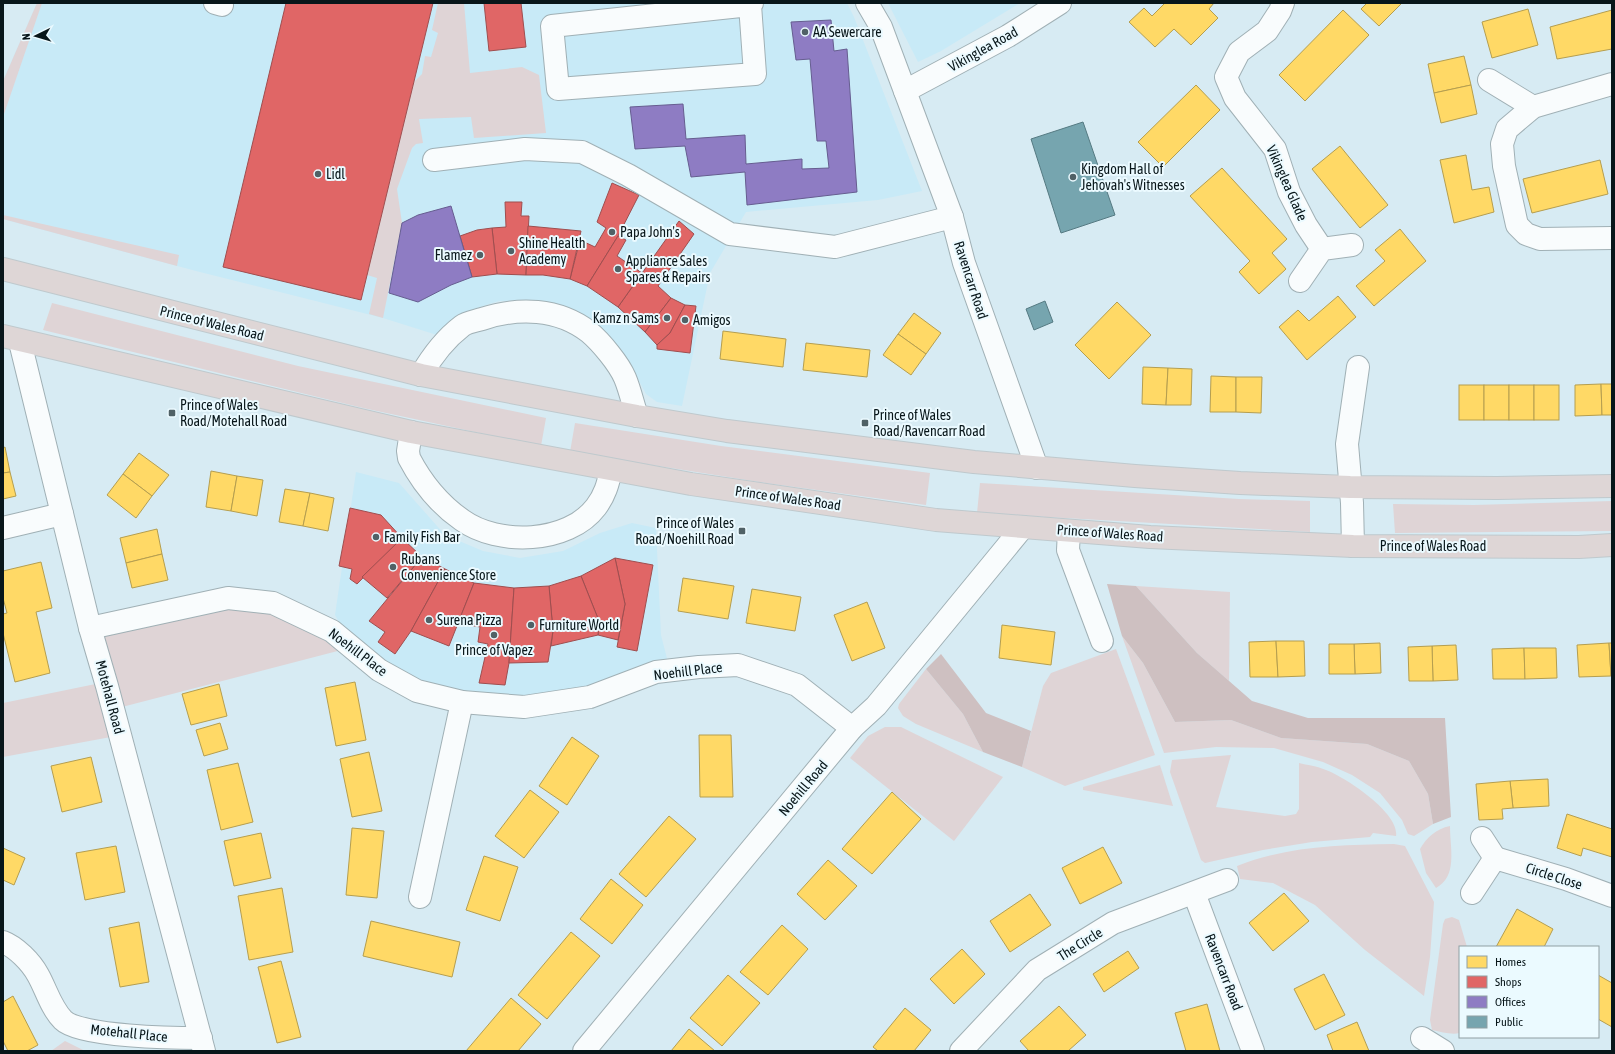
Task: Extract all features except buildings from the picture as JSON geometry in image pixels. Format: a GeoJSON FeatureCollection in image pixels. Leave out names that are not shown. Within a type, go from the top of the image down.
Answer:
{"type":"FeatureCollection","features":[{"type":"Feature","properties":{"kind":"highway","name":"Prince of Wales Road"},"geometry":{"type":"LineString","coordinates":[[3,269],[421,375],[637,416],[734,432],[974,462],[1225,482],[1350,487],[1497,488],[1612,486]]}},
{"type":"Feature","properties":{"kind":"highway","name":"Prince of Wales Road"},"geometry":{"type":"LineString","coordinates":[[12,339],[411,432],[691,484],[936,520],[1150,537],[1353,546],[1579,547],[1612,545]]}},
{"type":"Feature","properties":{"kind":"street","name":"Ravencarr Road"},"geometry":{"type":"LineString","coordinates":[[868,3],[881,27],[952,217],[964,263],[1037,468]]}},
{"type":"Feature","properties":{"kind":"street","name":"Vikinglea Road"},"geometry":{"type":"LineString","coordinates":[[905,91],[1008,36],[1060,3]]}},
{"type":"Feature","properties":{"kind":"street","name":"Vikinglea Glade"},"geometry":{"type":"LineString","coordinates":[[1283,3],[1280,11],[1267,31],[1239,52],[1226,77],[1235,98],[1275,148],[1289,192],[1306,225],[1322,249]]}},
{"type":"Feature","properties":{"kind":"street"},"geometry":{"type":"LineString","coordinates":[[751,4],[755,74],[558,89],[552,26],[751,4]]}},
{"type":"Feature","properties":{"kind":"street"},"geometry":{"type":"LineString","coordinates":[[1489,80],[1533,107]]}},
{"type":"Feature","properties":{"kind":"street"},"geometry":{"type":"LineString","coordinates":[[1612,84],[1533,107],[1507,129],[1502,144],[1504,166],[1517,225],[1526,234],[1540,239],[1612,238]]}},
{"type":"Feature","properties":{"kind":"street"},"geometry":{"type":"LineString","coordinates":[[434,160],[525,149],[582,152],[628,175],[730,234],[835,247],[952,217]]}},
{"type":"Feature","properties":{"kind":"street"},"geometry":{"type":"LineString","coordinates":[[1300,281],[1322,249],[1352,245]]}},
{"type":"Feature","properties":{"kind":"street"},"geometry":{"type":"LineString","coordinates":[[421,375],[441,345],[463,324],[498,314],[536,311],[556,315],[574,322],[590,333],[603,346],[624,377],[637,416]]}},
{"type":"Feature","properties":{"kind":"street","name":"Motehall Road"},"geometry":{"type":"LineString","coordinates":[[12,339],[62,514],[90,628],[202,1044]]}},
{"type":"Feature","properties":{"kind":"street"},"geometry":{"type":"LineString","coordinates":[[1353,546],[1347,444],[1358,367]]}},
{"type":"Feature","properties":{"kind":"street"},"geometry":{"type":"LineString","coordinates":[[411,432],[408,451],[410,458],[432,495],[463,521],[498,536],[535,538],[572,528],[596,508],[607,489],[611,470]]}},
{"type":"Feature","properties":{"kind":"street"},"geometry":{"type":"LineString","coordinates":[[3,528],[62,514]]}},
{"type":"Feature","properties":{"kind":"street","name":"Noehill Road"},"geometry":{"type":"LineString","coordinates":[[584,1051],[852,728],[876,706],[1023,526]]}},
{"type":"Feature","properties":{"kind":"street"},"geometry":{"type":"LineString","coordinates":[[1069,531],[1068,550],[1102,641]]}},
{"type":"Feature","properties":{"kind":"street","name":"Noehill Place"},"geometry":{"type":"LineString","coordinates":[[90,628],[228,598],[273,603],[332,631],[379,670],[417,691],[462,702],[524,706],[590,697],[656,672],[699,667],[738,665],[797,685],[852,728]]}},
{"type":"Feature","properties":{"kind":"street"},"geometry":{"type":"LineString","coordinates":[[420,897],[462,702]]}},
{"type":"Feature","properties":{"kind":"street"},"geometry":{"type":"LineString","coordinates":[[1472,893],[1495,858],[1482,838]]}},
{"type":"Feature","properties":{"kind":"street","name":"Circle Close"},"geometry":{"type":"LineString","coordinates":[[1495,858],[1566,879],[1612,896]]}},
{"type":"Feature","properties":{"kind":"street","name":"The Circle"},"geometry":{"type":"LineString","coordinates":[[962,1051],[1037,970],[1113,923],[1227,880]]}},
{"type":"Feature","properties":{"kind":"street","name":"Ravencarr Road"},"geometry":{"type":"LineString","coordinates":[[1194,893],[1254,1051]]}},
{"type":"Feature","properties":{"kind":"street","name":"Motehall Place"},"geometry":{"type":"LineString","coordinates":[[3,942],[12,946],[37,973],[51,1003],[64,1021],[89,1031],[162,1038],[202,1044]]}},
{"type":"Feature","properties":{"kind":"street"},"geometry":{"type":"LineString","coordinates":[[1422,1038],[1443,1051]]}},
{"type":"Feature","properties":{"kind":"shaded area"},"geometry":{"type":"Polygon","coordinates":[[[37,3],[847,3],[854,17],[922,191],[878,200],[746,212],[710,273],[682,406],[657,402],[646,394],[632,368],[596,324],[573,310],[547,302],[529,300],[499,301],[468,311],[437,335],[383,318],[196,271],[3,219],[3,81],[37,3]]]}},
{"type":"Feature","properties":{"kind":"shaded area"},"geometry":{"type":"Polygon","coordinates":[[[37,3],[42,3],[3,117],[3,81],[37,3]]]}},
{"type":"Feature","properties":{"kind":"shaded area"},"geometry":{"type":"Polygon","coordinates":[[[438,3],[464,3],[470,73],[522,67],[539,75],[546,133],[474,138],[471,117],[419,119],[423,143],[416,144],[412,148],[397,189],[402,223],[383,318],[369,314],[377,278],[367,275],[414,82],[422,74],[425,56],[431,57],[438,33],[432,30],[438,3]]]}},
{"type":"Feature","properties":{"kind":"shaded area"},"geometry":{"type":"Polygon","coordinates":[[[888,3],[1020,3],[941,51],[918,62],[888,3]]]}},
{"type":"Feature","properties":{"kind":"shaded area"},"geometry":{"type":"Polygon","coordinates":[[[3,215],[179,255],[177,266],[3,219],[3,215]]]}},
{"type":"Feature","properties":{"kind":"shaded area"},"geometry":{"type":"Polygon","coordinates":[[[52,303],[298,366],[546,418],[541,446],[363,408],[43,330],[52,303]]]}},
{"type":"Feature","properties":{"kind":"shaded area"},"geometry":{"type":"Polygon","coordinates":[[[575,423],[721,446],[930,473],[926,505],[766,483],[570,452],[575,423]]]}},
{"type":"Feature","properties":{"kind":"shaded area"},"geometry":{"type":"Polygon","coordinates":[[[356,472],[399,483],[445,535],[483,551],[520,558],[563,551],[600,533],[632,523],[656,528],[661,635],[672,678],[469,710],[373,654],[353,647],[335,615],[356,472]]]}},
{"type":"Feature","properties":{"kind":"shaded area"},"geometry":{"type":"Polygon","coordinates":[[[980,483],[1239,499],[1310,501],[1310,532],[977,513],[980,483]]]}},
{"type":"Feature","properties":{"kind":"shaded area"},"geometry":{"type":"Polygon","coordinates":[[[1612,501],[1612,531],[1395,533],[1393,504],[1474,505],[1612,501]]]}},
{"type":"Feature","properties":{"kind":"shaded area"},"geometry":{"type":"Polygon","coordinates":[[[1107,584],[1136,586],[1197,653],[1252,701],[1308,718],[1445,718],[1451,817],[1433,824],[1428,794],[1409,761],[1367,744],[1281,738],[1231,720],[1175,722],[1143,663],[1122,636],[1107,584]]]}},
{"type":"Feature","properties":{"kind":"shaded area"},"geometry":{"type":"Polygon","coordinates":[[[1136,586],[1230,592],[1229,681],[1197,653],[1136,586]]]}},
{"type":"Feature","properties":{"kind":"shaded area"},"geometry":{"type":"Polygon","coordinates":[[[221,602],[294,607],[353,647],[122,707],[127,734],[3,757],[3,703],[115,680],[101,630],[221,602]]]}},
{"type":"Feature","properties":{"kind":"shaded area"},"geometry":{"type":"Polygon","coordinates":[[[1122,636],[1143,663],[1175,722],[1231,720],[1281,738],[1367,744],[1409,761],[1428,794],[1433,824],[1414,836],[1408,834],[1402,820],[1380,793],[1352,775],[1323,762],[1274,748],[1216,747],[1164,753],[1122,636]]]}},
{"type":"Feature","properties":{"kind":"shaded area"},"geometry":{"type":"Polygon","coordinates":[[[1116,649],[1155,755],[1065,786],[1022,767],[1043,686],[1051,673],[1116,649]]]}},
{"type":"Feature","properties":{"kind":"shaded area"},"geometry":{"type":"Polygon","coordinates":[[[941,654],[986,713],[1031,731],[1022,767],[983,752],[963,714],[926,669],[941,654]]]}},
{"type":"Feature","properties":{"kind":"shaded area"},"geometry":{"type":"Polygon","coordinates":[[[926,669],[963,714],[983,752],[916,724],[903,716],[898,708],[899,704],[926,669]]]}},
{"type":"Feature","properties":{"kind":"shaded area"},"geometry":{"type":"Polygon","coordinates":[[[885,727],[901,727],[1003,777],[954,841],[850,758],[868,736],[885,727]]]}},
{"type":"Feature","properties":{"kind":"shaded area"},"geometry":{"type":"Polygon","coordinates":[[[1231,755],[1216,807],[1285,816],[1296,814],[1299,809],[1299,763],[1335,774],[1370,797],[1389,817],[1395,827],[1396,836],[1373,833],[1370,837],[1312,842],[1263,850],[1205,863],[1201,860],[1170,772],[1172,760],[1231,755]]]}},
{"type":"Feature","properties":{"kind":"shaded area"},"geometry":{"type":"Polygon","coordinates":[[[1160,765],[1173,806],[1083,790],[1083,787],[1160,765]]]}},
{"type":"Feature","properties":{"kind":"shaded area"},"geometry":{"type":"Polygon","coordinates":[[[1450,826],[1450,869],[1443,883],[1436,888],[1426,873],[1420,849],[1432,834],[1440,829],[1450,826]]]}},
{"type":"Feature","properties":{"kind":"shaded area"},"geometry":{"type":"Polygon","coordinates":[[[1394,844],[1405,846],[1434,902],[1430,957],[1424,996],[1365,950],[1315,905],[1273,883],[1240,879],[1237,866],[1275,854],[1314,848],[1394,844]]]}},
{"type":"Feature","properties":{"kind":"shaded area"},"geometry":{"type":"Polygon","coordinates":[[[1452,917],[1459,920],[1467,946],[1459,946],[1459,1033],[1453,1034],[1432,1030],[1430,1020],[1443,924],[1445,919],[1452,917]]]}},
{"type":"Feature","properties":{"kind":"shaded area"},"geometry":{"type":"Polygon","coordinates":[[[65,1041],[85,1051],[51,1051],[65,1041]]]}},
{"type":"Feature","properties":{"kind":"place","name":"AA Sewercare"},"geometry":{"type":"Point","coordinates":[805,32]}},
{"type":"Feature","properties":{"kind":"place","name":"Lidl"},"geometry":{"type":"Point","coordinates":[318,174]}},
{"type":"Feature","properties":{"kind":"place","name":"Kingdom Hall of Jehovah's Witnesses"},"geometry":{"type":"Point","coordinates":[1073,177]}},
{"type":"Feature","properties":{"kind":"place","name":"Papa John's"},"geometry":{"type":"Point","coordinates":[612,232]}},
{"type":"Feature","properties":{"kind":"place","name":"Shine Health Academy"},"geometry":{"type":"Point","coordinates":[511,251]}},
{"type":"Feature","properties":{"kind":"place","name":"Flamez"},"geometry":{"type":"Point","coordinates":[480,255]}},
{"type":"Feature","properties":{"kind":"place","name":"Appliance Sales Spares & Repairs"},"geometry":{"type":"Point","coordinates":[618,269]}},
{"type":"Feature","properties":{"kind":"place","name":"Kamz n Sams"},"geometry":{"type":"Point","coordinates":[667,318]}},
{"type":"Feature","properties":{"kind":"place","name":"Amigos"},"geometry":{"type":"Point","coordinates":[685,320]}},
{"type":"Feature","properties":{"kind":"place","name":"Prince of Wales Road/Motehall Road"},"geometry":{"type":"Point","coordinates":[172,413]}},
{"type":"Feature","properties":{"kind":"place","name":"Prince of Wales Road/Ravencarr Road"},"geometry":{"type":"Point","coordinates":[865,423]}},
{"type":"Feature","properties":{"kind":"place","name":"Prince of Wales Road/Noehill Road"},"geometry":{"type":"Point","coordinates":[742,531]}},
{"type":"Feature","properties":{"kind":"place","name":"Family Fish Bar"},"geometry":{"type":"Point","coordinates":[376,537]}},
{"type":"Feature","properties":{"kind":"place","name":"Rubans Convenience Store"},"geometry":{"type":"Point","coordinates":[393,567]}},
{"type":"Feature","properties":{"kind":"place","name":"Surena Pizza"},"geometry":{"type":"Point","coordinates":[429,620]}},
{"type":"Feature","properties":{"kind":"place","name":"Furniture World"},"geometry":{"type":"Point","coordinates":[531,625]}},
{"type":"Feature","properties":{"kind":"place","name":"Prince of Vapez"},"geometry":{"type":"Point","coordinates":[494,635]}}]}
